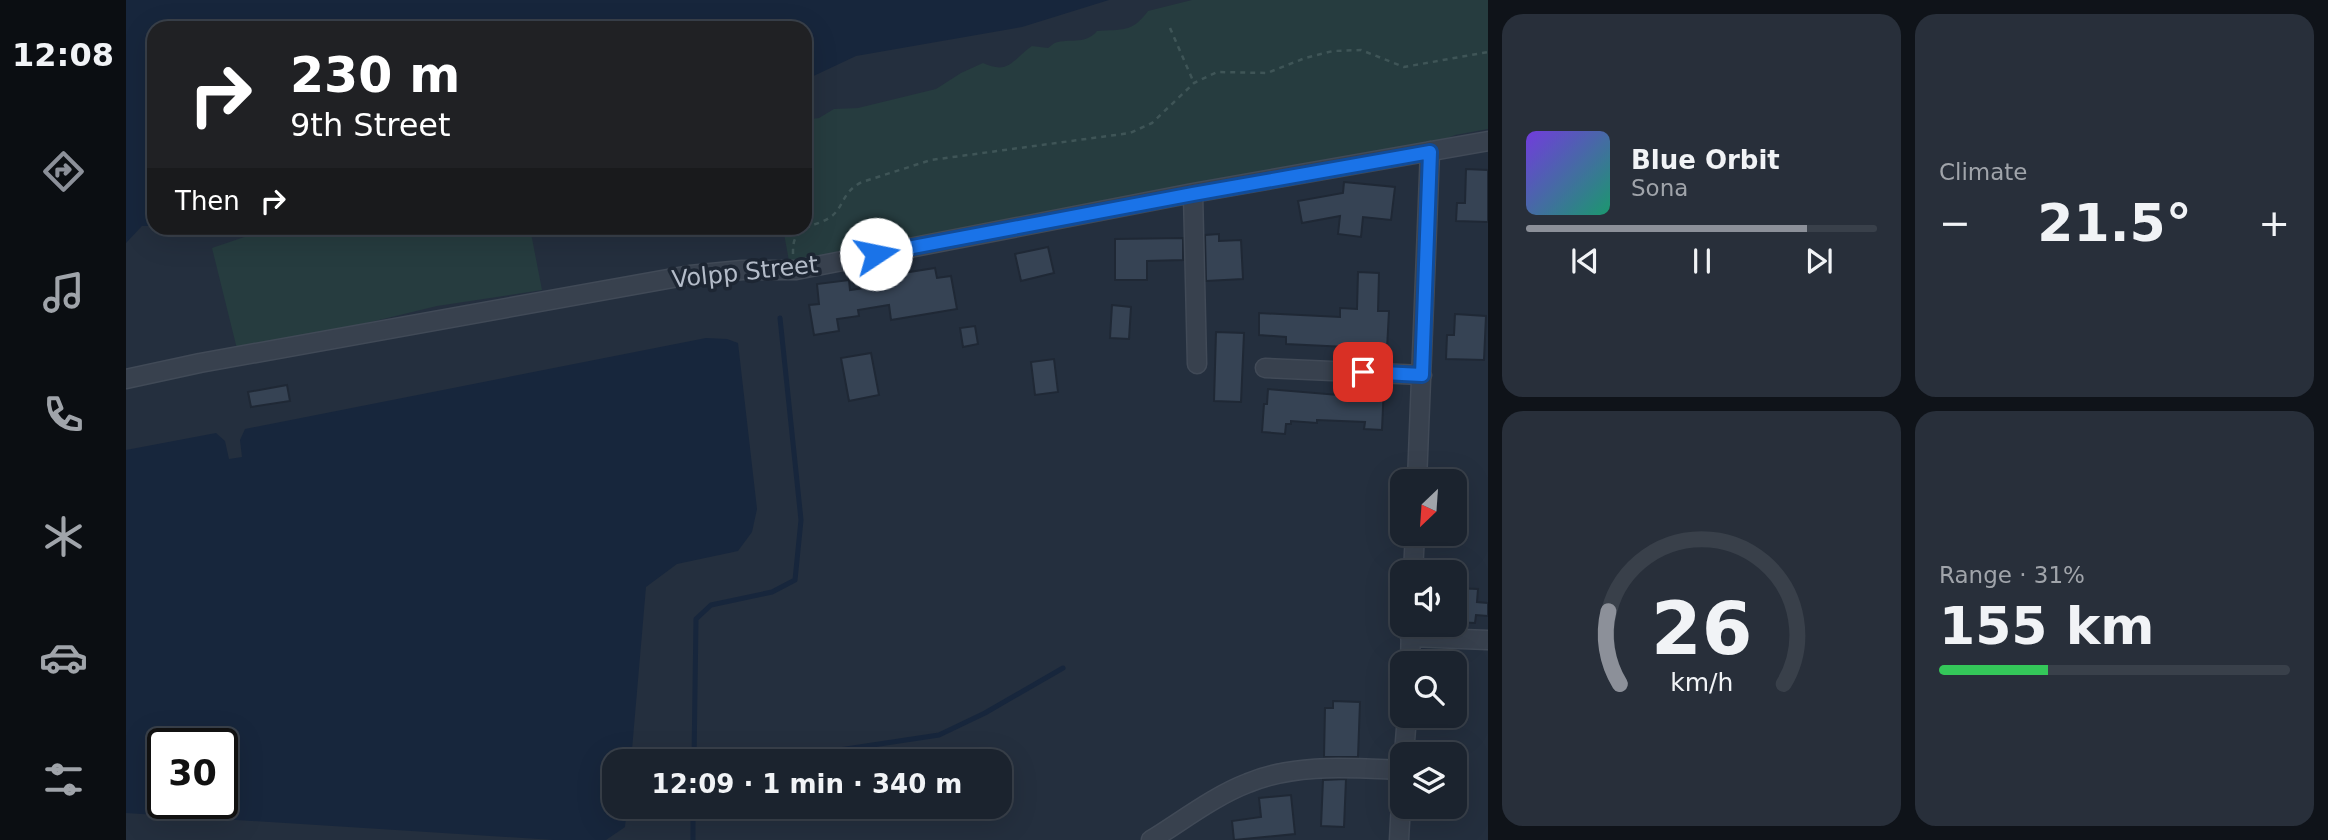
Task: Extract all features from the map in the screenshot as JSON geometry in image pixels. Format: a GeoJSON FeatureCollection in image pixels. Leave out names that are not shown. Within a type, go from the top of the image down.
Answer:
{"type":"FeatureCollection","features":[{"type":"Feature","properties":{"kind":"street","name":"Volpp Street"},"geometry":{"type":"LineString","coordinates":[[126,379],[200,363],[690,275],[742,270],[796,270],[1488,141]]}},
{"type":"Feature","properties":{"kind":"street"},"geometry":{"type":"LineString","coordinates":[[1418,469],[1430,152]]}},
{"type":"Feature","properties":{"kind":"street"},"geometry":{"type":"LineString","coordinates":[[1193,194],[1197,364]]}},
{"type":"Feature","properties":{"kind":"street"},"geometry":{"type":"LineString","coordinates":[[1265,368],[1422,375]]}},
{"type":"Feature","properties":{"kind":"street"},"geometry":{"type":"LineString","coordinates":[[1462,637],[1488,640]]}},
{"type":"Feature","properties":{"kind":"street"},"geometry":{"type":"LineString","coordinates":[[1150,840],[1247,783],[1282,772],[1343,768],[1390,770]]}},
{"type":"Feature","properties":{"kind":"street"},"geometry":{"type":"LineString","coordinates":[[1399,840],[1400,819]]}},
{"type":"Feature","properties":{"kind":"path"},"geometry":{"type":"LineString","coordinates":[[1170,28],[1194,83]]}},
{"type":"Feature","properties":{"kind":"path"},"geometry":{"type":"LineString","coordinates":[[812,227],[830,218],[853,186],[931,160],[1130,133],[1152,122],[1194,83],[1217,72],[1267,73],[1304,58],[1333,51],[1361,50],[1404,66],[1488,52]]}},
{"type":"Feature","properties":{"kind":"path"},"geometry":{"type":"LineString","coordinates":[[796,235],[793,242],[796,270]]}},
{"type":"Feature","properties":{"kind":"green space"},"geometry":{"type":"Polygon","coordinates":[[[1192,0],[1488,0],[1488,129],[1455,135],[1421,150],[1329,160],[1034,218],[789,261],[784,235],[812,235],[812,119],[834,109],[858,108],[936,89],[983,63],[1005,67],[1032,46],[1048,48],[1057,42],[1089,38],[1097,31],[1126,29],[1137,23],[1148,11],[1192,0]]]}},
{"type":"Feature","properties":{"kind":"green space"},"geometry":{"type":"Polygon","coordinates":[[[250,235],[531,235],[542,290],[437,306],[346,328],[237,349],[212,248],[250,235]]]}},
{"type":"Feature","properties":{"kind":"water"},"geometry":{"type":"Polygon","coordinates":[[[126,0],[1109,0],[1022,27],[856,56],[812,77],[812,21],[147,21],[147,226],[142,226],[126,243],[126,0]]]}},
{"type":"Feature","properties":{"kind":"water"},"geometry":{"type":"Polygon","coordinates":[[[706,338],[727,339],[738,343],[757,509],[752,532],[738,551],[677,564],[646,587],[632,749],[602,749],[602,819],[626,819],[625,827],[606,840],[554,840],[221,819],[238,819],[238,728],[147,728],[147,814],[126,813],[126,450],[216,433],[225,441],[229,459],[242,457],[240,440],[245,429],[706,338]]]}},
{"type":"Feature","properties":{"kind":"building"},"geometry":{"type":"Polygon","coordinates":[[[1466,169],[1488,170],[1488,222],[1456,221],[1457,203],[1465,203],[1466,169]]]}},
{"type":"Feature","properties":{"kind":"building"},"geometry":{"type":"Polygon","coordinates":[[[1344,182],[1395,187],[1391,220],[1363,217],[1361,237],[1338,234],[1340,216],[1302,223],[1298,201],[1343,193],[1344,182]]]}},
{"type":"Feature","properties":{"kind":"building"},"geometry":{"type":"Polygon","coordinates":[[[1219,234],[1219,241],[1241,240],[1243,279],[1206,281],[1205,235],[1219,234]]]}},
{"type":"Feature","properties":{"kind":"building"},"geometry":{"type":"Polygon","coordinates":[[[1183,238],[1183,260],[1147,261],[1147,280],[1115,280],[1115,239],[1183,238]]]}},
{"type":"Feature","properties":{"kind":"building"},"geometry":{"type":"Polygon","coordinates":[[[1048,247],[1054,273],[1021,281],[1015,254],[1048,247]]]}},
{"type":"Feature","properties":{"kind":"building"},"geometry":{"type":"Polygon","coordinates":[[[935,268],[937,278],[951,276],[957,309],[891,320],[889,305],[858,310],[859,316],[837,319],[839,331],[814,335],[809,305],[819,304],[817,284],[849,280],[850,290],[885,285],[884,276],[935,268]]]}},
{"type":"Feature","properties":{"kind":"building"},"geometry":{"type":"Polygon","coordinates":[[[1358,272],[1379,273],[1378,311],[1389,311],[1387,349],[1286,344],[1286,337],[1259,335],[1259,313],[1340,317],[1340,308],[1357,309],[1358,272]]]}},
{"type":"Feature","properties":{"kind":"building"},"geometry":{"type":"Polygon","coordinates":[[[1112,305],[1131,307],[1129,339],[1110,338],[1112,305]]]}},
{"type":"Feature","properties":{"kind":"building"},"geometry":{"type":"Polygon","coordinates":[[[1455,314],[1486,316],[1484,360],[1446,359],[1447,335],[1454,335],[1455,314]]]}},
{"type":"Feature","properties":{"kind":"building"},"geometry":{"type":"Polygon","coordinates":[[[975,326],[978,344],[963,347],[960,328],[975,326]]]}},
{"type":"Feature","properties":{"kind":"building"},"geometry":{"type":"Polygon","coordinates":[[[1216,332],[1244,333],[1241,402],[1214,401],[1216,332]]]}},
{"type":"Feature","properties":{"kind":"building"},"geometry":{"type":"Polygon","coordinates":[[[871,353],[879,395],[849,401],[841,358],[871,353]]]}},
{"type":"Feature","properties":{"kind":"building"},"geometry":{"type":"Polygon","coordinates":[[[1054,359],[1058,392],[1035,395],[1031,362],[1054,359]]]}},
{"type":"Feature","properties":{"kind":"building"},"geometry":{"type":"Polygon","coordinates":[[[1338,383],[1384,385],[1382,430],[1364,429],[1365,422],[1317,420],[1317,423],[1291,421],[1291,424],[1286,424],[1285,434],[1262,432],[1268,389],[1338,395],[1338,383]]]}},
{"type":"Feature","properties":{"kind":"building"},"geometry":{"type":"Polygon","coordinates":[[[287,385],[290,401],[251,407],[248,392],[287,385]]]}},
{"type":"Feature","properties":{"kind":"building"},"geometry":{"type":"Polygon","coordinates":[[[1467,589],[1478,589],[1477,602],[1488,603],[1488,616],[1476,615],[1475,623],[1467,623],[1467,589]]]}},
{"type":"Feature","properties":{"kind":"building"},"geometry":{"type":"Polygon","coordinates":[[[1333,701],[1360,702],[1358,757],[1324,757],[1325,708],[1333,708],[1333,701]]]}},
{"type":"Feature","properties":{"kind":"building"},"geometry":{"type":"Polygon","coordinates":[[[1346,779],[1344,827],[1321,826],[1323,780],[1346,779]]]}},
{"type":"Feature","properties":{"kind":"building"},"geometry":{"type":"Polygon","coordinates":[[[1291,795],[1295,834],[1234,840],[1232,821],[1261,817],[1259,798],[1291,795]]]}},
{"type":"Feature","properties":{"kind":"waterway"},"geometry":{"type":"LineString","coordinates":[[694,749],[696,619],[711,605],[772,592],[795,580],[801,520],[780,318]]}},
{"type":"Feature","properties":{"kind":"waterway"},"geometry":{"type":"LineString","coordinates":[[846,749],[939,735],[985,713],[1063,668]]}},
{"type":"Feature","properties":{"kind":"waterway"},"geometry":{"type":"LineString","coordinates":[[693,819],[693,840]]}},
{"type":"Feature","properties":{"kind":"route"},"geometry":{"type":"LineString","coordinates":[[876,254],[1430,152],[1422,375],[1363,372]]}}]}
